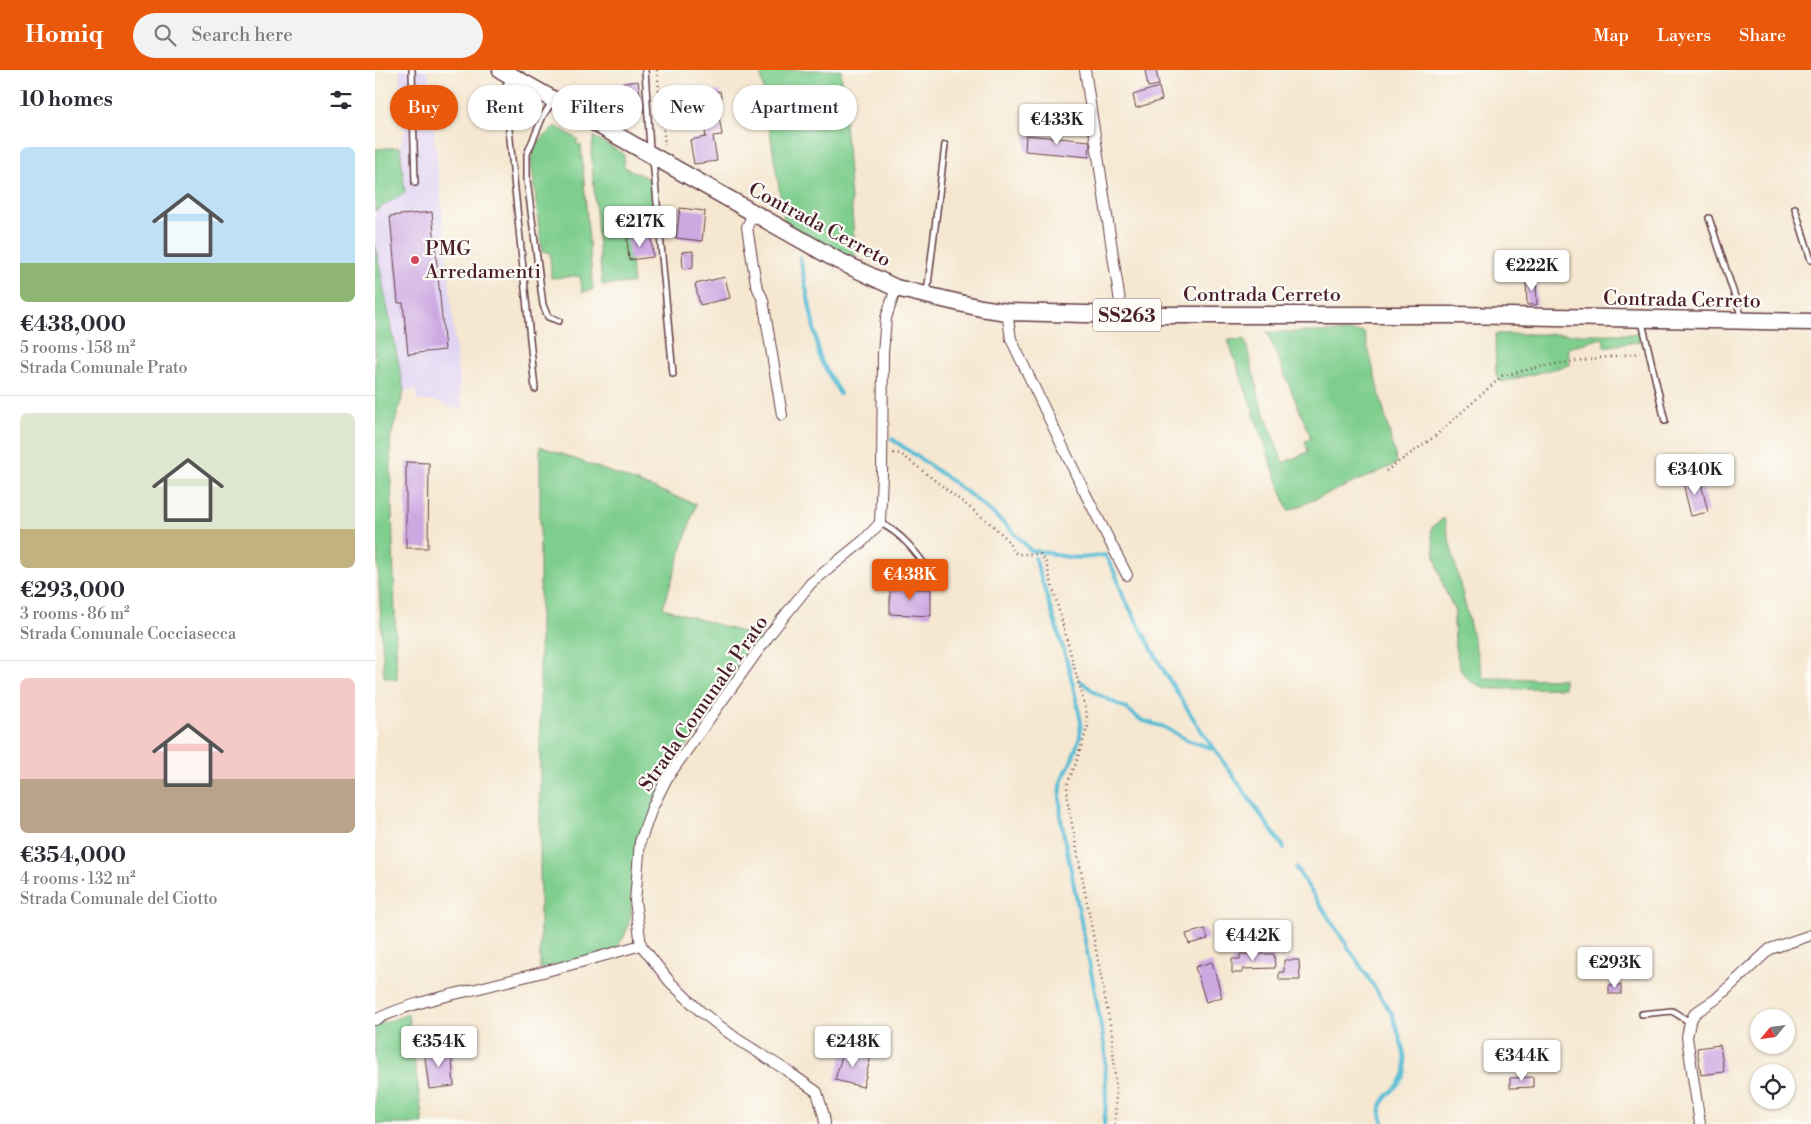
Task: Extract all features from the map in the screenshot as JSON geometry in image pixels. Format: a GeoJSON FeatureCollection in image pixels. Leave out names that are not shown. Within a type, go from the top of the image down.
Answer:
{"type":"FeatureCollection","features":[{"type":"Feature","properties":{"kind":"main road","name":"Contrada Cerreto"},"geometry":{"type":"LineString","coordinates":[[505,72],[552,99]]}},
{"type":"Feature","properties":{"kind":"main road","name":"Contrada Cerreto"},"geometry":{"type":"LineString","coordinates":[[606,130],[837,260],[896,288],[981,308],[1007,312],[1122,315],[1457,315],[1811,322]]}},
{"type":"Feature","properties":{"kind":"street"},"geometry":{"type":"LineString","coordinates":[[1085,70],[1122,315]]}},
{"type":"Feature","properties":{"kind":"street"},"geometry":{"type":"LineString","coordinates":[[753,213],[747,227],[756,284],[763,300],[783,415]]}},
{"type":"Feature","properties":{"kind":"street"},"geometry":{"type":"LineString","coordinates":[[880,522],[883,353],[886,318],[896,288]]}},
{"type":"Feature","properties":{"kind":"street"},"geometry":{"type":"LineString","coordinates":[[1007,312],[1011,339],[1127,576]]}},
{"type":"Feature","properties":{"kind":"street","name":"Strada Comunale Prato"},"geometry":{"type":"LineString","coordinates":[[641,945],[635,901],[640,842],[651,808],[667,778],[770,634],[811,582],[863,541],[880,522]]}},
{"type":"Feature","properties":{"kind":"street"},"geometry":{"type":"LineString","coordinates":[[1700,1124],[1687,1037],[1690,1022],[1695,1013],[1716,999],[1771,949],[1811,935]]}},
{"type":"Feature","properties":{"kind":"street"},"geometry":{"type":"LineString","coordinates":[[375,1020],[440,996],[586,962],[641,945],[670,982],[700,1011],[737,1039],[817,1092],[825,1124]]}},
{"type":"Feature","properties":{"kind":"lane"},"geometry":{"type":"LineString","coordinates":[[412,70],[415,183]]}},
{"type":"Feature","properties":{"kind":"lane"},"geometry":{"type":"LineString","coordinates":[[645,70],[657,159],[673,374]]}},
{"type":"Feature","properties":{"kind":"lane"},"geometry":{"type":"LineString","coordinates":[[505,72],[505,89],[535,389]]}},
{"type":"Feature","properties":{"kind":"lane"},"geometry":{"type":"LineString","coordinates":[[552,102],[543,116],[527,154],[527,180],[543,305],[548,317],[559,321]]}},
{"type":"Feature","properties":{"kind":"lane"},"geometry":{"type":"LineString","coordinates":[[926,295],[945,145]]}},
{"type":"Feature","properties":{"kind":"lane"},"geometry":{"type":"LineString","coordinates":[[1795,208],[1811,260]]}},
{"type":"Feature","properties":{"kind":"lane"},"geometry":{"type":"LineString","coordinates":[[1709,218],[1743,321]]}},
{"type":"Feature","properties":{"kind":"lane"},"geometry":{"type":"LineString","coordinates":[[1641,319],[1665,421]]}},
{"type":"Feature","properties":{"kind":"lane"},"geometry":{"type":"LineString","coordinates":[[880,522],[890,528],[915,551],[935,578]]}},
{"type":"Feature","properties":{"kind":"lane"},"geometry":{"type":"LineString","coordinates":[[1642,1014],[1673,1011],[1690,1022]]}},
{"type":"Feature","properties":{"kind":"path"},"geometry":{"type":"LineString","coordinates":[[657,70],[657,159]]}},
{"type":"Feature","properties":{"kind":"path"},"geometry":{"type":"LineString","coordinates":[[1386,472],[1434,437],[1503,376],[1575,361],[1649,352]]}},
{"type":"Feature","properties":{"kind":"path"},"geometry":{"type":"LineString","coordinates":[[882,452],[901,454],[992,525],[1006,538],[1013,551],[1017,554],[1040,554],[1046,563],[1086,710],[1088,726],[1067,785],[1068,803],[1112,1034],[1116,1090],[1115,1124]]}},
{"type":"Feature","properties":{"kind":"shaded area"},"geometry":{"type":"Polygon","coordinates":[[[399,70],[428,70],[429,85],[401,85],[399,70]]]}},
{"type":"Feature","properties":{"kind":"shaded area"},"geometry":{"type":"Polygon","coordinates":[[[405,130],[434,130],[462,411],[436,401],[417,401],[416,389],[404,391],[375,244],[375,211],[405,192],[400,147],[405,130]]]}},
{"type":"Feature","properties":{"kind":"green space"},"geometry":{"type":"Polygon","coordinates":[[[760,70],[841,70],[842,85],[762,85],[760,70]]]}},
{"type":"Feature","properties":{"kind":"green space"},"geometry":{"type":"Polygon","coordinates":[[[552,129],[562,130],[578,139],[576,144],[581,145],[593,290],[582,292],[580,276],[551,278],[550,252],[542,252],[531,161],[537,144],[552,129]]]}},
{"type":"Feature","properties":{"kind":"green space"},"geometry":{"type":"Polygon","coordinates":[[[770,130],[846,130],[856,263],[785,226],[770,130]]]}},
{"type":"Feature","properties":{"kind":"green space"},"geometry":{"type":"Polygon","coordinates":[[[594,137],[624,154],[624,167],[654,181],[657,218],[627,220],[633,283],[602,285],[591,152],[594,137]]]}},
{"type":"Feature","properties":{"kind":"green space"},"geometry":{"type":"Polygon","coordinates":[[[400,147],[405,192],[375,211],[375,149],[400,147]]]}},
{"type":"Feature","properties":{"kind":"green space"},"geometry":{"type":"Polygon","coordinates":[[[375,244],[404,391],[390,440],[397,680],[384,677],[375,514],[375,244]]]}},
{"type":"Feature","properties":{"kind":"green space"},"geometry":{"type":"Polygon","coordinates":[[[1267,332],[1364,332],[1397,463],[1288,511],[1228,340],[1245,339],[1260,401],[1283,463],[1308,452],[1305,441],[1311,438],[1267,332]]]}},
{"type":"Feature","properties":{"kind":"green space"},"geometry":{"type":"Polygon","coordinates":[[[1495,334],[1643,334],[1643,341],[1604,347],[1603,338],[1568,348],[1570,365],[1502,382],[1496,376],[1495,334]]]}},
{"type":"Feature","properties":{"kind":"green space"},"geometry":{"type":"Polygon","coordinates":[[[540,446],[696,504],[663,608],[764,639],[682,752],[636,845],[631,917],[624,937],[617,947],[602,955],[540,969],[540,446]]]}},
{"type":"Feature","properties":{"kind":"green space"},"geometry":{"type":"Polygon","coordinates":[[[1444,518],[1483,678],[1564,679],[1564,688],[1495,689],[1482,687],[1470,681],[1461,671],[1455,647],[1455,611],[1444,588],[1435,556],[1431,530],[1434,525],[1444,518]]]}},
{"type":"Feature","properties":{"kind":"green space"},"geometry":{"type":"Polygon","coordinates":[[[408,1014],[423,1124],[375,1124],[375,1026],[408,1014]]]}},
{"type":"Feature","properties":{"kind":"building"},"geometry":{"type":"Polygon","coordinates":[[[1145,70],[1156,70],[1159,85],[1148,87],[1145,70]]]}},
{"type":"Feature","properties":{"kind":"building"},"geometry":{"type":"Polygon","coordinates":[[[638,81],[639,85],[615,85],[638,81]]]}},
{"type":"Feature","properties":{"kind":"building"},"geometry":{"type":"Polygon","coordinates":[[[1159,87],[1162,100],[1136,108],[1133,95],[1159,87]]]}},
{"type":"Feature","properties":{"kind":"building"},"geometry":{"type":"Polygon","coordinates":[[[705,130],[721,130],[722,135],[713,136],[717,161],[694,164],[690,140],[706,137],[705,130]]]}},
{"type":"Feature","properties":{"kind":"building"},"geometry":{"type":"Polygon","coordinates":[[[1026,135],[1090,141],[1089,157],[1025,151],[1026,135]]]}},
{"type":"Feature","properties":{"kind":"building"},"geometry":{"type":"Polygon","coordinates":[[[680,208],[705,211],[702,241],[676,238],[680,208]]]}},
{"type":"Feature","properties":{"kind":"building","name":"PMG Arredamenti"},"geometry":{"type":"Polygon","coordinates":[[[432,212],[445,350],[408,354],[403,303],[398,303],[390,216],[432,212]]]}},
{"type":"Feature","properties":{"kind":"building"},"geometry":{"type":"Polygon","coordinates":[[[651,236],[653,257],[629,260],[627,238],[651,236]]]}},
{"type":"Feature","properties":{"kind":"building"},"geometry":{"type":"Polygon","coordinates":[[[693,251],[693,268],[683,269],[682,252],[693,251]]]}},
{"type":"Feature","properties":{"kind":"building"},"geometry":{"type":"Polygon","coordinates":[[[725,277],[730,298],[700,305],[695,284],[725,277]]]}},
{"type":"Feature","properties":{"kind":"building"},"geometry":{"type":"Polygon","coordinates":[[[1536,279],[1537,305],[1527,305],[1526,280],[1536,279]]]}},
{"type":"Feature","properties":{"kind":"building"},"geometry":{"type":"Polygon","coordinates":[[[406,462],[429,463],[428,548],[406,548],[406,462]]]}},
{"type":"Feature","properties":{"kind":"building"},"geometry":{"type":"Polygon","coordinates":[[[1699,475],[1708,512],[1691,516],[1682,479],[1699,475]]]}},
{"type":"Feature","properties":{"kind":"building"},"geometry":{"type":"Polygon","coordinates":[[[890,586],[915,586],[916,589],[931,589],[931,616],[890,614],[890,586]]]}},
{"type":"Feature","properties":{"kind":"building"},"geometry":{"type":"Polygon","coordinates":[[[1205,929],[1208,939],[1189,944],[1186,934],[1205,929]]]}},
{"type":"Feature","properties":{"kind":"building"},"geometry":{"type":"Polygon","coordinates":[[[1240,954],[1274,954],[1275,968],[1243,969],[1243,973],[1232,973],[1232,959],[1240,959],[1240,954]]]}},
{"type":"Feature","properties":{"kind":"building"},"geometry":{"type":"Polygon","coordinates":[[[1284,960],[1299,960],[1300,980],[1279,980],[1279,972],[1284,972],[1284,960]]]}},
{"type":"Feature","properties":{"kind":"building"},"geometry":{"type":"Polygon","coordinates":[[[1212,962],[1222,997],[1206,1002],[1195,967],[1212,962]]]}},
{"type":"Feature","properties":{"kind":"building"},"geometry":{"type":"Polygon","coordinates":[[[1609,985],[1621,985],[1621,994],[1609,994],[1609,985]]]}},
{"type":"Feature","properties":{"kind":"building"},"geometry":{"type":"Polygon","coordinates":[[[1720,1045],[1724,1072],[1701,1075],[1697,1048],[1720,1045]]]}},
{"type":"Feature","properties":{"kind":"building"},"geometry":{"type":"Polygon","coordinates":[[[451,1047],[454,1086],[429,1089],[424,1050],[451,1047]]]}},
{"type":"Feature","properties":{"kind":"building"},"geometry":{"type":"Polygon","coordinates":[[[844,1049],[871,1056],[863,1087],[835,1080],[844,1049]]]}},
{"type":"Feature","properties":{"kind":"building"},"geometry":{"type":"Polygon","coordinates":[[[1533,1077],[1533,1087],[1510,1088],[1510,1078],[1533,1077]]]}},
{"type":"Feature","properties":{"kind":"waterway"},"geometry":{"type":"LineString","coordinates":[[800,257],[820,359],[840,394]]}},
{"type":"Feature","properties":{"kind":"waterway"},"geometry":{"type":"LineString","coordinates":[[892,439],[947,477],[983,505],[1031,551],[1073,558],[1105,555],[1115,573],[1124,598],[1165,673],[1198,726],[1284,848]]}},
{"type":"Feature","properties":{"kind":"waterway"},"geometry":{"type":"LineString","coordinates":[[1035,558],[1069,668],[1081,722],[1080,737],[1071,762],[1062,779],[1060,795],[1061,820],[1105,1050],[1106,1102],[1104,1124]]}},
{"type":"Feature","properties":{"kind":"waterway"},"geometry":{"type":"LineString","coordinates":[[1079,680],[1096,693],[1127,709],[1141,720],[1164,727],[1187,740],[1215,749]]}},
{"type":"Feature","properties":{"kind":"waterway"},"geometry":{"type":"LineString","coordinates":[[1296,868],[1392,1014],[1399,1034],[1405,1071],[1398,1085],[1381,1106],[1384,1124]]}},
{"type":"Feature","properties":{"kind":"place","name":"PMG Arredamenti"},"geometry":{"type":"Point","coordinates":[415,260]}}]}
